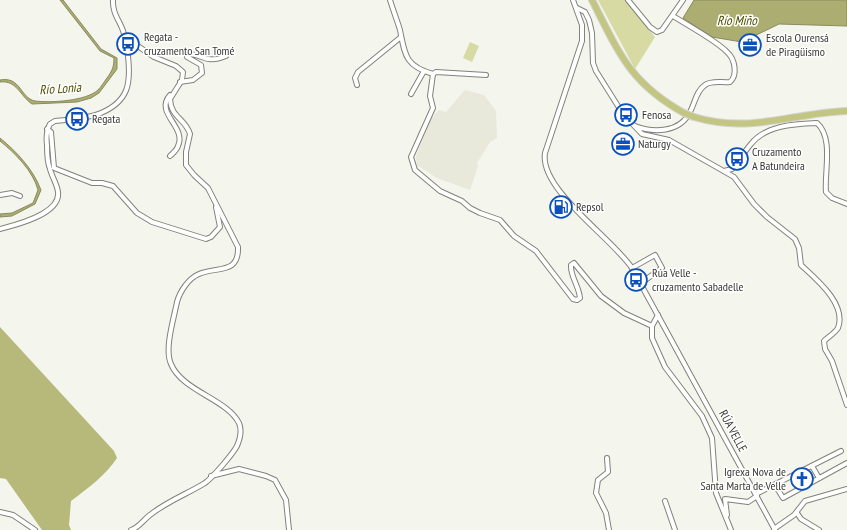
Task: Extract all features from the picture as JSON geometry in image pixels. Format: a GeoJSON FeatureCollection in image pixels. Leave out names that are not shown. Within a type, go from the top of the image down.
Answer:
{"type":"FeatureCollection","features":[{"type":"Feature","properties":{"kind":"highway"},"geometry":{"type":"LineString","coordinates":[[592,0],[618,50],[636,77],[655,95],[684,113],[710,122],[750,125],[847,112]]}},
{"type":"Feature","properties":{"kind":"highway"},"geometry":{"type":"LineString","coordinates":[[787,119],[821,110],[847,108]]}},
{"type":"Feature","properties":{"kind":"street"},"geometry":{"type":"LineString","coordinates":[[0,229],[14,226],[50,210],[56,202],[58,192],[49,169],[47,151],[47,129],[50,124],[55,121],[99,114],[121,100],[128,87],[130,74],[126,38],[116,18],[113,0]]}},
{"type":"Feature","properties":{"kind":"street"},"geometry":{"type":"LineString","coordinates":[[390,0],[401,37],[403,50],[413,64],[424,71],[433,74],[436,72],[486,75]]}},
{"type":"Feature","properties":{"kind":"street"},"geometry":{"type":"LineString","coordinates":[[573,0],[577,8],[585,12],[589,20],[592,34],[593,63],[596,71],[623,114],[642,134],[669,140],[734,177],[754,204],[767,217],[795,239],[799,248],[801,265],[832,292],[838,304],[840,319],[838,329],[824,341],[825,349],[832,361],[847,405]]}},
{"type":"Feature","properties":{"kind":"street"},"geometry":{"type":"LineString","coordinates":[[628,0],[654,31],[662,30],[683,0]]}},
{"type":"Feature","properties":{"kind":"street","name":"RÚA VELLE"},"geometry":{"type":"LineString","coordinates":[[577,8],[582,25],[582,41],[545,153],[544,164],[555,186],[622,254],[632,268],[775,529]]}},
{"type":"Feature","properties":{"kind":"street"},"geometry":{"type":"LineString","coordinates":[[634,126],[648,131],[661,131],[674,127],[688,115],[697,95],[706,84],[715,82],[730,82],[734,75],[733,62],[726,50],[673,16]]}},
{"type":"Feature","properties":{"kind":"street"},"geometry":{"type":"LineString","coordinates":[[357,86],[355,78],[358,72],[401,37]]}},
{"type":"Feature","properties":{"kind":"street"},"geometry":{"type":"LineString","coordinates":[[126,38],[154,57],[181,69],[183,76],[166,101],[165,107],[180,136],[178,146],[170,156]]}},
{"type":"Feature","properties":{"kind":"street"},"geometry":{"type":"LineString","coordinates":[[180,82],[194,80],[202,72],[201,65],[187,57],[187,54],[195,55],[206,60],[226,56]]}},
{"type":"Feature","properties":{"kind":"street"},"geometry":{"type":"LineString","coordinates":[[411,94],[424,71]]}},
{"type":"Feature","properties":{"kind":"street"},"geometry":{"type":"LineString","coordinates":[[433,74],[430,96],[433,108],[411,157],[415,170],[440,191],[462,201],[470,208],[480,213],[500,220],[514,236],[536,251],[573,299],[577,300],[580,298],[578,287],[570,269],[571,265],[574,263],[584,273],[601,296],[624,313],[652,326]]}},
{"type":"Feature","properties":{"kind":"street"},"geometry":{"type":"LineString","coordinates":[[131,530],[138,527],[150,514],[206,481],[236,446],[241,433],[239,422],[229,411],[179,376],[171,365],[167,353],[178,299],[190,279],[200,273],[227,268],[234,263],[238,256],[238,247],[204,182],[194,175],[186,165],[186,152],[190,134],[185,124],[172,111],[170,99],[173,92]]}},
{"type":"Feature","properties":{"kind":"street"},"geometry":{"type":"LineString","coordinates":[[724,171],[732,169],[751,144],[762,133],[781,127],[817,123],[821,127],[825,139],[828,165],[826,192],[832,198],[847,204]]}},
{"type":"Feature","properties":{"kind":"street"},"geometry":{"type":"LineString","coordinates":[[47,129],[51,132],[54,168],[92,183],[102,183],[113,186],[137,212],[152,222],[206,239],[211,237],[220,228],[215,202]]}},
{"type":"Feature","properties":{"kind":"street"},"geometry":{"type":"LineString","coordinates":[[0,195],[12,193],[20,196]]}},
{"type":"Feature","properties":{"kind":"street"},"geometry":{"type":"LineString","coordinates":[[632,268],[655,255],[662,268],[641,283]]}},
{"type":"Feature","properties":{"kind":"street"},"geometry":{"type":"LineString","coordinates":[[658,314],[652,326],[652,338],[665,367],[699,410],[712,438],[716,493],[731,530]]}},
{"type":"Feature","properties":{"kind":"street"},"geometry":{"type":"LineString","coordinates":[[726,517],[725,499],[748,502],[775,485],[841,451]]}},
{"type":"Feature","properties":{"kind":"street"},"geometry":{"type":"LineString","coordinates":[[607,458],[608,472],[598,480],[596,489],[606,513],[609,530]]}},
{"type":"Feature","properties":{"kind":"street"},"geometry":{"type":"LineString","coordinates":[[775,485],[783,498],[847,463]]}},
{"type":"Feature","properties":{"kind":"street"},"geometry":{"type":"LineString","coordinates":[[812,466],[819,478]]}},
{"type":"Feature","properties":{"kind":"street"},"geometry":{"type":"LineString","coordinates":[[211,476],[239,469],[275,480],[286,500],[289,530]]}},
{"type":"Feature","properties":{"kind":"street"},"geometry":{"type":"LineString","coordinates":[[775,529],[797,512],[805,501],[847,489]]}},
{"type":"Feature","properties":{"kind":"street"},"geometry":{"type":"LineString","coordinates":[[665,501],[675,530]]}},
{"type":"Feature","properties":{"kind":"street"},"geometry":{"type":"LineString","coordinates":[[0,512],[13,516],[35,530]]}},
{"type":"Feature","properties":{"kind":"street"},"geometry":{"type":"LineString","coordinates":[[797,512],[801,519],[819,530]]}},
{"type":"Feature","properties":{"kind":"shaded area"},"geometry":{"type":"Polygon","coordinates":[[[598,0],[627,0],[655,37],[635,69],[598,0]]]}},
{"type":"Feature","properties":{"kind":"shaded area"},"geometry":{"type":"Polygon","coordinates":[[[470,42],[479,46],[472,62],[463,58],[470,42]]]}},
{"type":"Feature","properties":{"kind":"shaded area"},"geometry":{"type":"Polygon","coordinates":[[[465,90],[484,95],[496,111],[497,138],[490,142],[477,163],[478,166],[470,190],[437,178],[417,165],[416,157],[429,121],[439,110],[446,112],[465,90]]]}},
{"type":"Feature","properties":{"kind":"shaded area"},"geometry":{"type":"Polygon","coordinates":[[[0,327],[114,451],[117,458],[102,476],[71,501],[69,525],[71,530],[42,530],[6,479],[0,478],[0,327]]]}},
{"type":"Feature","properties":{"kind":"water"},"geometry":{"type":"Polygon","coordinates":[[[60,0],[63,0],[101,49],[117,58],[117,69],[99,93],[91,98],[77,102],[32,104],[10,83],[0,82],[0,80],[12,81],[26,96],[35,101],[50,102],[77,99],[93,94],[98,90],[109,76],[113,66],[114,58],[100,51],[60,0]]]}},
{"type":"Feature","properties":{"kind":"water","name":"Río Miño"},"geometry":{"type":"Polygon","coordinates":[[[694,0],[847,0],[847,26],[779,24],[742,42],[712,37],[683,18],[694,0]]]}},
{"type":"Feature","properties":{"kind":"water"},"geometry":{"type":"Polygon","coordinates":[[[0,138],[24,161],[34,175],[41,190],[35,204],[12,216],[0,217],[0,214],[12,213],[33,203],[38,190],[36,183],[28,169],[12,151],[0,141],[0,138]]]}},
{"type":"Feature","properties":{"kind":"place","name":"Regata - cruzamento San Tomé"},"geometry":{"type":"Point","coordinates":[128,44]}},
{"type":"Feature","properties":{"kind":"place","name":"Escola Ourensá de Piragüismo"},"geometry":{"type":"Point","coordinates":[750,45]}},
{"type":"Feature","properties":{"kind":"place","name":"Fenosa"},"geometry":{"type":"Point","coordinates":[626,115]}},
{"type":"Feature","properties":{"kind":"place","name":"Regata"},"geometry":{"type":"Point","coordinates":[77,119]}},
{"type":"Feature","properties":{"kind":"place","name":"Naturgy"},"geometry":{"type":"Point","coordinates":[623,144]}},
{"type":"Feature","properties":{"kind":"place","name":"Cruzamento A Batundeira"},"geometry":{"type":"Point","coordinates":[737,159]}},
{"type":"Feature","properties":{"kind":"place","name":"Repsol"},"geometry":{"type":"Point","coordinates":[561,207]}},
{"type":"Feature","properties":{"kind":"place","name":"Rúa Velle - cruzamento Sabadelle"},"geometry":{"type":"Point","coordinates":[636,280]}},
{"type":"Feature","properties":{"kind":"place","name":"Igrexa Nova de Santa Marta de Velle"},"geometry":{"type":"Point","coordinates":[802,479]}},
{"type":"Feature","properties":{"kind":"water label","name":"Río Lonia"},"geometry":{"type":"Point","coordinates":[60,88]}}]}
